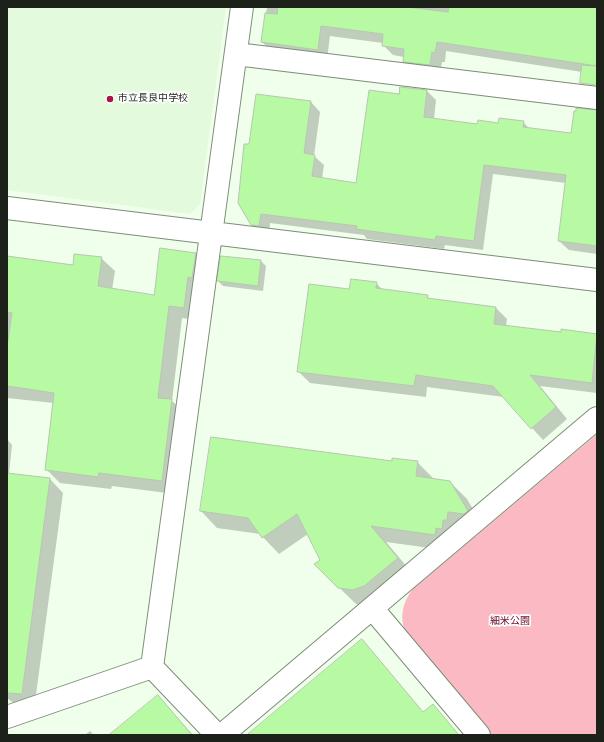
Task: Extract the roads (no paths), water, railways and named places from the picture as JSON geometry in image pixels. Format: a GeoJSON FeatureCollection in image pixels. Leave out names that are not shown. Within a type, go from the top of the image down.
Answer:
{"type":"FeatureCollection","features":[{"type":"Feature","properties":{"kind":"street"},"geometry":{"type":"LineString","coordinates":[[152,667],[242,7]]}},
{"type":"Feature","properties":{"kind":"street"},"geometry":{"type":"LineString","coordinates":[[236,54],[597,98]]}},
{"type":"Feature","properties":{"kind":"street"},"geometry":{"type":"LineString","coordinates":[[7,208],[597,280]]}},
{"type":"Feature","properties":{"kind":"street"},"geometry":{"type":"LineString","coordinates":[[222,735],[597,418]]}},
{"type":"Feature","properties":{"kind":"street"},"geometry":{"type":"LineString","coordinates":[[372,608],[478,735]]}},
{"type":"Feature","properties":{"kind":"street"},"geometry":{"type":"LineString","coordinates":[[7,717],[152,667]]}},
{"type":"Feature","properties":{"kind":"street"},"geometry":{"type":"LineString","coordinates":[[152,667],[217,735]]}},
{"type":"Feature","properties":{"kind":"place","name":"市立長良中学校"},"geometry":{"type":"Point","coordinates":[110,99]}},
{"type":"Feature","properties":{"kind":"park label","name":"細米公園"},"geometry":{"type":"Point","coordinates":[510,622]}}]}
